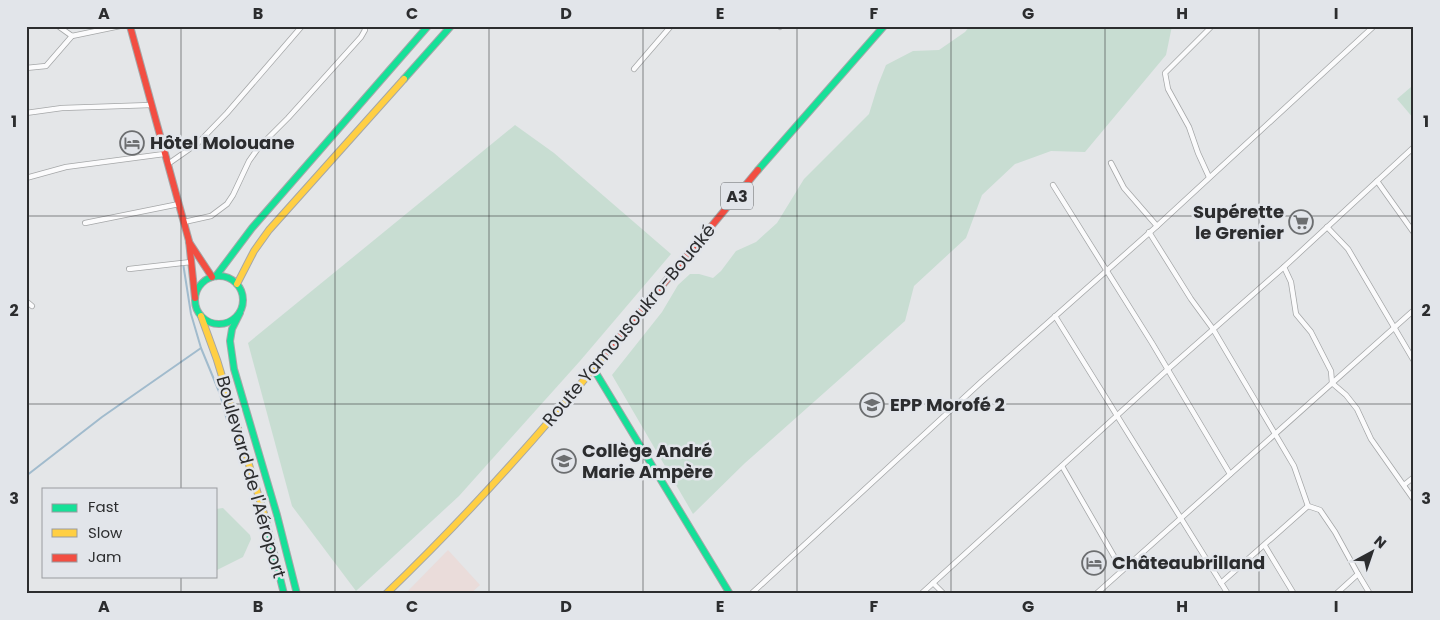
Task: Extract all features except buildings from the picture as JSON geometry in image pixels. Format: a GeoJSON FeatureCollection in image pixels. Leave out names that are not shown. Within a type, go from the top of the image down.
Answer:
{"type":"FeatureCollection","features":[{"type":"Feature","properties":{"kind":"main road"},"geometry":{"type":"LineString","coordinates":[[130,26],[189,241],[191,262],[195,298],[196,304],[201,316],[221,324],[228,322],[240,313],[243,298],[237,284],[224,276],[214,277],[202,283],[197,290],[195,298]]}},
{"type":"Feature","properties":{"kind":"main road"},"geometry":{"type":"LineString","coordinates":[[214,277],[292,180],[428,26]]}},
{"type":"Feature","properties":{"kind":"main road"},"geometry":{"type":"LineString","coordinates":[[237,284],[254,251],[269,230],[451,26]]}},
{"type":"Feature","properties":{"kind":"main road","name":"Route Yamousoukro-Bouaké"},"geometry":{"type":"LineString","coordinates":[[386,594],[435,547],[486,493],[760,168],[884,26]]}},
{"type":"Feature","properties":{"kind":"main road"},"geometry":{"type":"LineString","coordinates":[[189,241],[214,277]]}},
{"type":"Feature","properties":{"kind":"main road","name":"Boulevard de l'Aéroport"},"geometry":{"type":"LineString","coordinates":[[240,313],[232,329],[230,341],[234,369],[277,515],[297,594]]}},
{"type":"Feature","properties":{"kind":"main road","name":"Boulevard de l'Aéroport"},"geometry":{"type":"LineString","coordinates":[[201,316],[217,360],[264,514],[284,594]]}},
{"type":"Feature","properties":{"kind":"main road"},"geometry":{"type":"LineString","coordinates":[[593,368],[730,594]]}},
{"type":"Feature","properties":{"kind":"street"},"geometry":{"type":"LineString","coordinates":[[58,26],[72,36]]}},
{"type":"Feature","properties":{"kind":"street"},"geometry":{"type":"LineString","coordinates":[[26,68],[46,66],[72,36],[120,26]]}},
{"type":"Feature","properties":{"kind":"street"},"geometry":{"type":"LineString","coordinates":[[167,165],[182,156],[204,137],[302,26]]}},
{"type":"Feature","properties":{"kind":"street"},"geometry":{"type":"LineString","coordinates":[[184,222],[211,216],[227,204],[249,161],[259,147],[288,118],[361,36],[365,30],[364,26]]}},
{"type":"Feature","properties":{"kind":"street"},"geometry":{"type":"LineString","coordinates":[[634,69],[671,26]]}},
{"type":"Feature","properties":{"kind":"street"},"geometry":{"type":"LineString","coordinates":[[1209,177],[1189,127],[1168,89],[1165,73],[1212,26]]}},
{"type":"Feature","properties":{"kind":"street"},"geometry":{"type":"LineString","coordinates":[[751,594],[973,390],[1157,226],[1374,26]]}},
{"type":"Feature","properties":{"kind":"street"},"geometry":{"type":"LineString","coordinates":[[26,113],[62,108],[151,105]]}},
{"type":"Feature","properties":{"kind":"street"},"geometry":{"type":"LineString","coordinates":[[922,594],[1414,147]]}},
{"type":"Feature","properties":{"kind":"street"},"geometry":{"type":"LineString","coordinates":[[26,178],[66,167],[164,154]]}},
{"type":"Feature","properties":{"kind":"street"},"geometry":{"type":"LineString","coordinates":[[1112,163],[1124,188],[1157,226]]}},
{"type":"Feature","properties":{"kind":"street"},"geometry":{"type":"LineString","coordinates":[[1377,181],[1414,232]]}},
{"type":"Feature","properties":{"kind":"street"},"geometry":{"type":"LineString","coordinates":[[1053,185],[1152,343],[1230,474]]}},
{"type":"Feature","properties":{"kind":"street"},"geometry":{"type":"LineString","coordinates":[[85,223],[179,204]]}},
{"type":"Feature","properties":{"kind":"street"},"geometry":{"type":"LineString","coordinates":[[1327,227],[1348,249],[1414,361]]}},
{"type":"Feature","properties":{"kind":"street"},"geometry":{"type":"LineString","coordinates":[[1150,232],[1191,299],[1213,329],[1294,466],[1308,506]]}},
{"type":"Feature","properties":{"kind":"street"},"geometry":{"type":"LineString","coordinates":[[129,269],[191,262]]}},
{"type":"Feature","properties":{"kind":"street"},"geometry":{"type":"LineString","coordinates":[[1284,267],[1291,282],[1296,314],[1311,332],[1331,371],[1332,383],[1346,394],[1357,409],[1371,439],[1414,500]]}},
{"type":"Feature","properties":{"kind":"street"},"geometry":{"type":"LineString","coordinates":[[26,301],[32,306]]}},
{"type":"Feature","properties":{"kind":"street"},"geometry":{"type":"LineString","coordinates":[[1096,594],[1414,310]]}},
{"type":"Feature","properties":{"kind":"street"},"geometry":{"type":"LineString","coordinates":[[1055,316],[1226,593]]}},
{"type":"Feature","properties":{"kind":"street"},"geometry":{"type":"LineString","coordinates":[[1062,466],[1122,570]]}},
{"type":"Feature","properties":{"kind":"street"},"geometry":{"type":"LineString","coordinates":[[1404,485],[1414,477]]}},
{"type":"Feature","properties":{"kind":"street"},"geometry":{"type":"LineString","coordinates":[[1221,583],[1308,506]]}},
{"type":"Feature","properties":{"kind":"street"},"geometry":{"type":"LineString","coordinates":[[1308,506],[1320,510],[1335,532],[1370,594]]}},
{"type":"Feature","properties":{"kind":"street"},"geometry":{"type":"LineString","coordinates":[[1265,546],[1294,594]]}},
{"type":"Feature","properties":{"kind":"street"},"geometry":{"type":"LineString","coordinates":[[1336,594],[1358,574]]}},
{"type":"Feature","properties":{"kind":"street"},"geometry":{"type":"LineString","coordinates":[[933,583],[944,594]]}},
{"type":"Feature","properties":{"kind":"shaded area"},"geometry":{"type":"Polygon","coordinates":[[[448,550],[480,585],[470,594],[405,594],[448,550]]]}},
{"type":"Feature","properties":{"kind":"green space"},"geometry":{"type":"Polygon","coordinates":[[[970,26],[1172,26],[1166,55],[1085,152],[1051,151],[1015,164],[982,195],[966,238],[914,286],[905,321],[745,463],[693,514],[612,375],[662,312],[678,285],[690,274],[699,274],[713,278],[721,271],[736,251],[756,242],[777,223],[804,179],[869,114],[886,65],[913,51],[939,50],[965,32],[970,26]]]}},
{"type":"Feature","properties":{"kind":"green space"},"geometry":{"type":"Polygon","coordinates":[[[1411,87],[1414,90],[1414,119],[1397,99],[1411,87]]]}},
{"type":"Feature","properties":{"kind":"green space"},"geometry":{"type":"Polygon","coordinates":[[[515,125],[554,153],[671,254],[580,361],[459,496],[356,591],[292,506],[248,343],[515,125]]]}},
{"type":"Feature","properties":{"kind":"green space"},"geometry":{"type":"Polygon","coordinates":[[[223,508],[250,535],[251,539],[243,557],[218,570],[218,509],[223,508]]]}},
{"type":"Feature","properties":{"kind":"waterway"},"geometry":{"type":"LineString","coordinates":[[183,263],[191,314],[201,348],[220,394],[227,420]]}},
{"type":"Feature","properties":{"kind":"waterway"},"geometry":{"type":"LineString","coordinates":[[26,476],[102,417],[201,348]]}},
{"type":"Feature","properties":{"kind":"traffic: fast"},"geometry":{"type":"LineString","coordinates":[[216,276],[252,228],[428,26]]}},
{"type":"Feature","properties":{"kind":"traffic: fast"},"geometry":{"type":"LineString","coordinates":[[404,79],[451,26]]}},
{"type":"Feature","properties":{"kind":"traffic: fast"},"geometry":{"type":"LineString","coordinates":[[758,170],[884,26]]}},
{"type":"Feature","properties":{"kind":"traffic: fast"},"geometry":{"type":"LineString","coordinates":[[219,276],[228,278],[236,283],[241,291],[243,300],[241,309],[236,317],[228,322],[219,324],[210,322],[202,317],[197,309],[195,300],[197,291],[202,283],[210,278],[219,276]]}},
{"type":"Feature","properties":{"kind":"traffic: fast"},"geometry":{"type":"LineString","coordinates":[[240,313],[232,329],[230,341],[234,369],[277,515],[297,594]]}},
{"type":"Feature","properties":{"kind":"traffic: fast"},"geometry":{"type":"LineString","coordinates":[[593,368],[730,594]]}},
{"type":"Feature","properties":{"kind":"traffic: fast"},"geometry":{"type":"LineString","coordinates":[[265,517],[284,594]]}},
{"type":"Feature","properties":{"kind":"traffic: slow"},"geometry":{"type":"LineString","coordinates":[[237,284],[254,251],[269,230],[404,79]]}},
{"type":"Feature","properties":{"kind":"traffic: slow"},"geometry":{"type":"LineString","coordinates":[[201,316],[217,360],[265,517]]}},
{"type":"Feature","properties":{"kind":"traffic: slow"},"geometry":{"type":"LineString","coordinates":[[386,594],[500,476],[607,352]]}},
{"type":"Feature","properties":{"kind":"traffic: jam"},"geometry":{"type":"LineString","coordinates":[[130,26],[189,241],[195,298]]}},
{"type":"Feature","properties":{"kind":"traffic: jam"},"geometry":{"type":"LineString","coordinates":[[607,352],[758,170]]}},
{"type":"Feature","properties":{"kind":"traffic: jam"},"geometry":{"type":"LineString","coordinates":[[189,242],[212,277]]}},
{"type":"Feature","properties":{"kind":"place","name":"Hôtel Molouane"},"geometry":{"type":"Point","coordinates":[132,143]}},
{"type":"Feature","properties":{"kind":"place","name":"Supérette le Grenier"},"geometry":{"type":"Point","coordinates":[1301,222]}},
{"type":"Feature","properties":{"kind":"place","name":"EPP Morofé 2"},"geometry":{"type":"Point","coordinates":[872,405]}},
{"type":"Feature","properties":{"kind":"place","name":"Collège André Marie Ampère"},"geometry":{"type":"Point","coordinates":[564,461]}},
{"type":"Feature","properties":{"kind":"place","name":"Châteaubrilland"},"geometry":{"type":"Point","coordinates":[1094,563]}}]}
